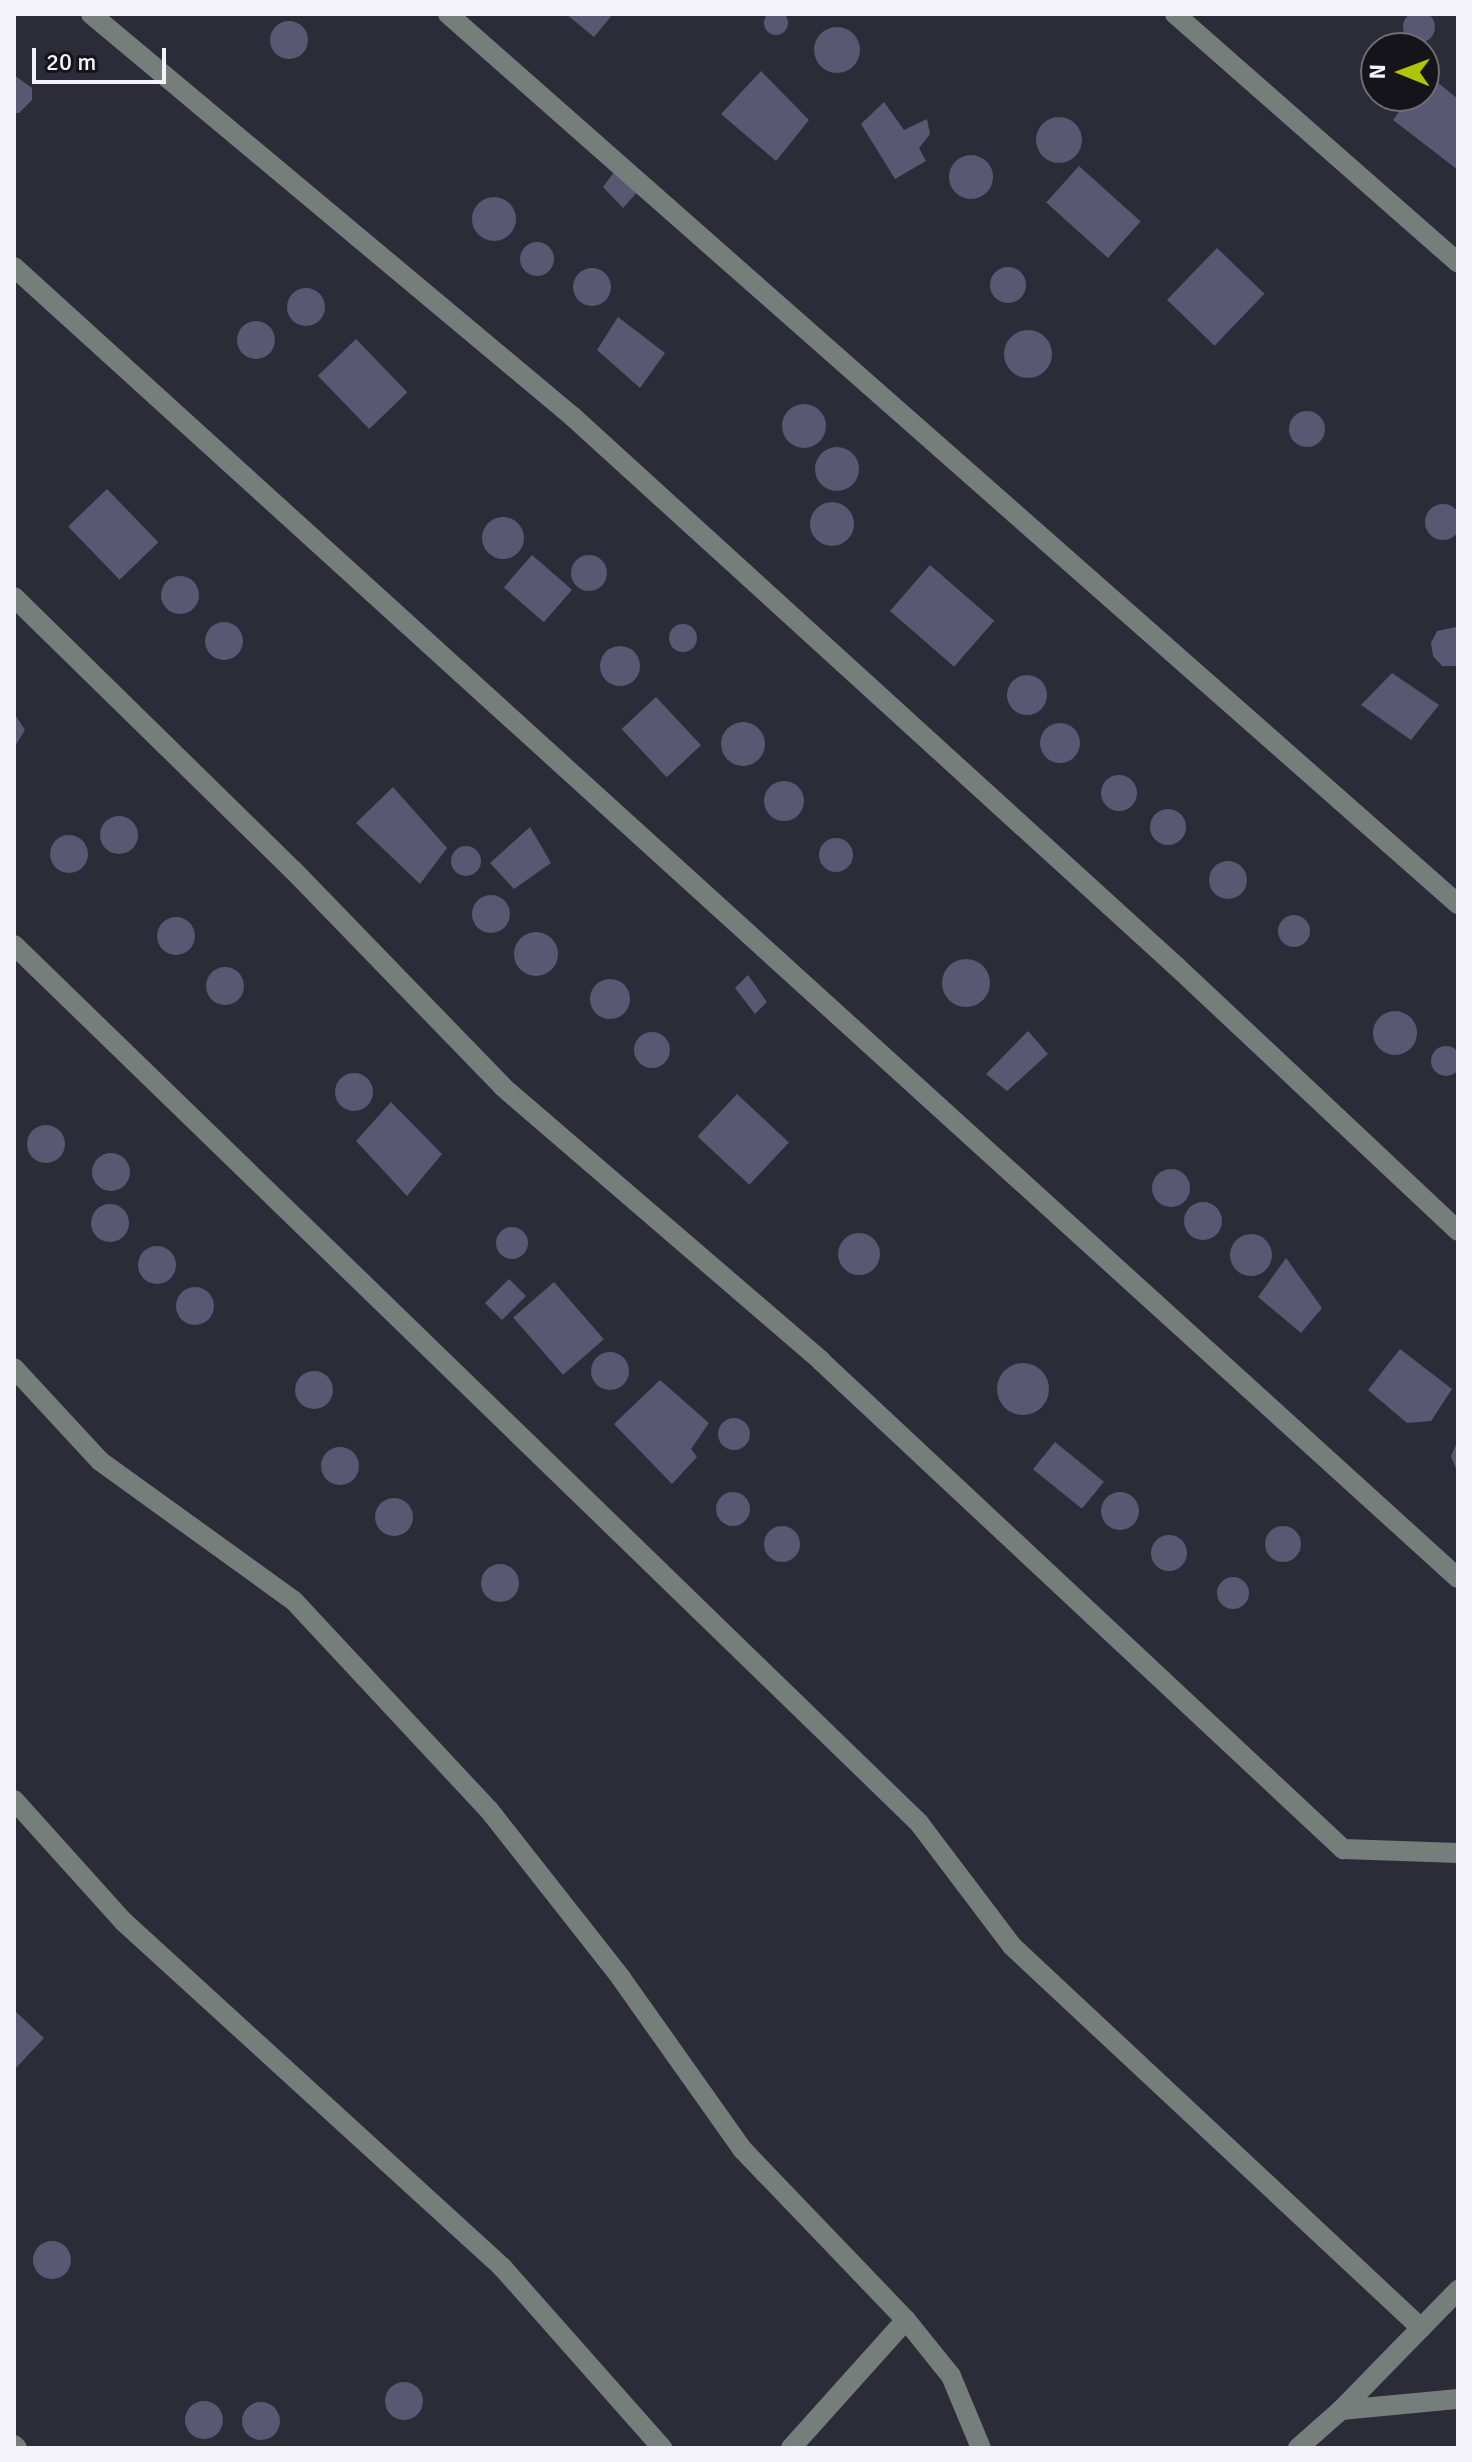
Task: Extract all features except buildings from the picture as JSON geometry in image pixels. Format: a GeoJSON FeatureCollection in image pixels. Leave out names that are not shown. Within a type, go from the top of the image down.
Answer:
{"type":"FeatureCollection","features":[{"type":"Feature","properties":{"kind":"street"},"geometry":{"type":"LineString","coordinates":[[91,14],[572,416],[1176,966],[1458,1231]]}},
{"type":"Feature","properties":{"kind":"street"},"geometry":{"type":"LineString","coordinates":[[448,14],[1458,904]]}},
{"type":"Feature","properties":{"kind":"street"},"geometry":{"type":"LineString","coordinates":[[1175,14],[1458,263]]}},
{"type":"Feature","properties":{"kind":"street"},"geometry":{"type":"LineString","coordinates":[[14,267],[1458,1578]]}},
{"type":"Feature","properties":{"kind":"street"},"geometry":{"type":"LineString","coordinates":[[14,597],[293,870],[503,1087],[821,1361],[1343,1849],[1458,1853]]}},
{"type":"Feature","properties":{"kind":"street"},"geometry":{"type":"LineString","coordinates":[[14,945],[919,1823],[1012,1946],[1421,2328]]}},
{"type":"Feature","properties":{"kind":"street"},"geometry":{"type":"LineString","coordinates":[[14,1368],[100,1461],[294,1601],[489,1810],[621,1978],[742,2149],[906,2320],[951,2376],[981,2448]]}},
{"type":"Feature","properties":{"kind":"street"},"geometry":{"type":"LineString","coordinates":[[14,1800],[124,1922],[502,2267],[662,2448]]}},
{"type":"Feature","properties":{"kind":"street"},"geometry":{"type":"LineString","coordinates":[[1298,2448],[1341,2410],[1458,2290]]}},
{"type":"Feature","properties":{"kind":"street"},"geometry":{"type":"LineString","coordinates":[[791,2448],[906,2320]]}},
{"type":"Feature","properties":{"kind":"street"},"geometry":{"type":"LineString","coordinates":[[1341,2410],[1458,2399]]}}]}
